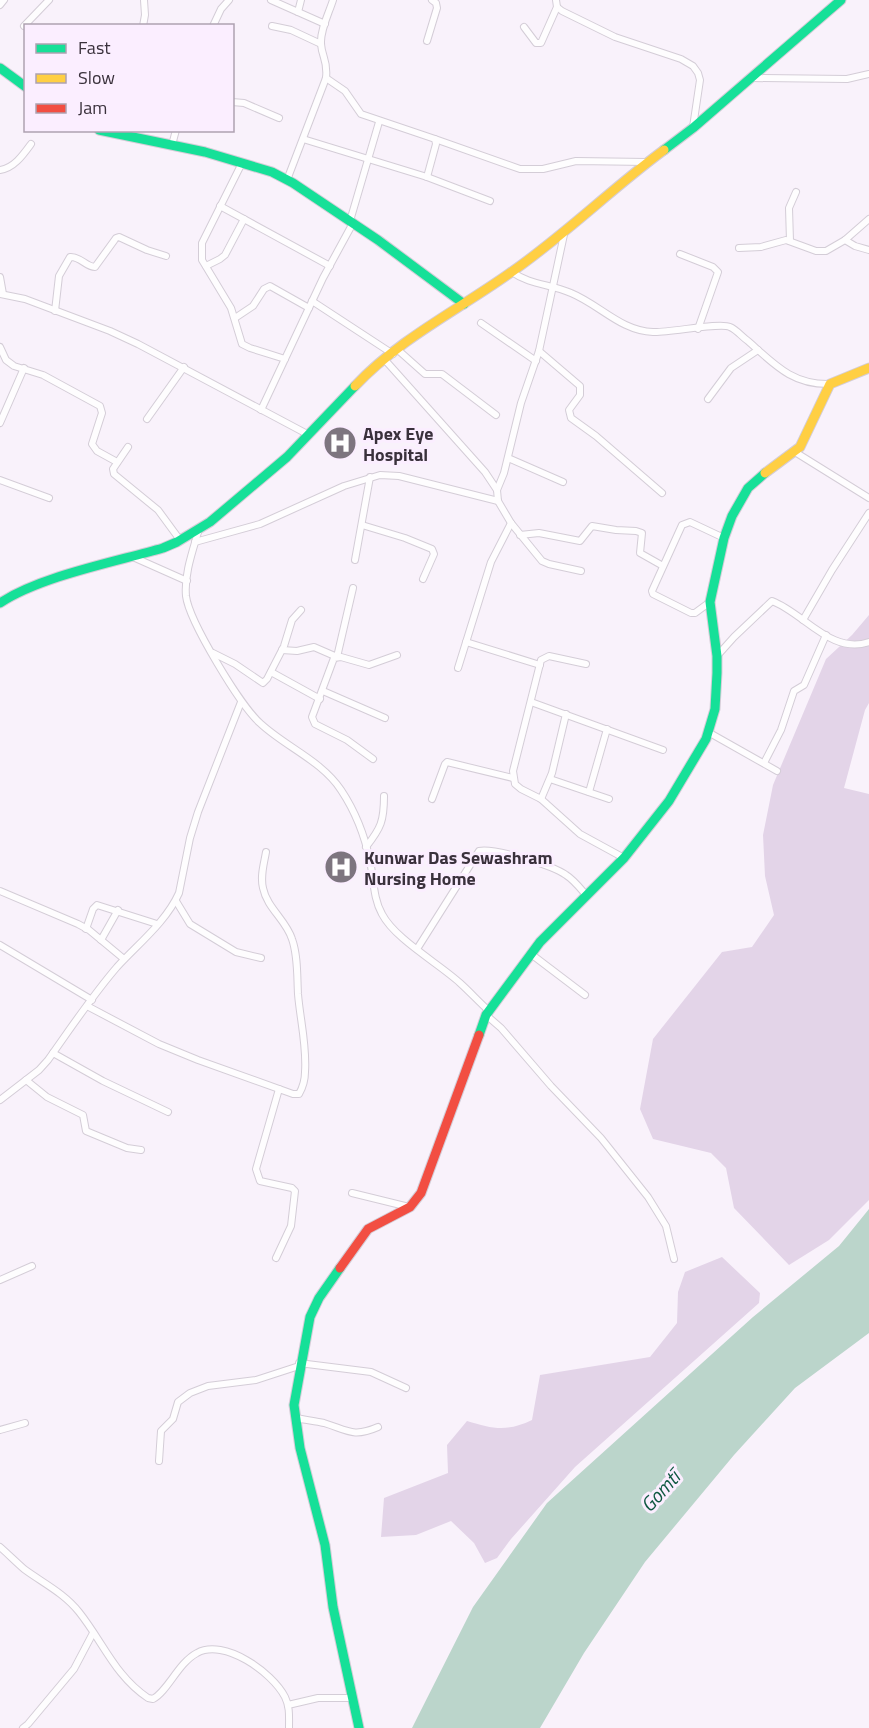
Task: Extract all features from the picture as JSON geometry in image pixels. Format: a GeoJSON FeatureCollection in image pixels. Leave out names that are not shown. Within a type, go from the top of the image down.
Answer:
{"type":"FeatureCollection","features":[{"type":"Feature","properties":{"kind":"street"},"geometry":{"type":"LineString","coordinates":[[0,5],[4,0]]}},
{"type":"Feature","properties":{"kind":"street"},"geometry":{"type":"LineString","coordinates":[[26,24],[49,0]]}},
{"type":"Feature","properties":{"kind":"street"},"geometry":{"type":"LineString","coordinates":[[144,0],[146,15],[144,24]]}},
{"type":"Feature","properties":{"kind":"street"},"geometry":{"type":"LineString","coordinates":[[271,0],[326,24]]}},
{"type":"Feature","properties":{"kind":"street"},"geometry":{"type":"LineString","coordinates":[[298,12],[301,0]]}},
{"type":"Feature","properties":{"kind":"street"},"geometry":{"type":"LineString","coordinates":[[287,180],[326,78],[327,61],[321,44],[333,0]]}},
{"type":"Feature","properties":{"kind":"street"},"geometry":{"type":"LineString","coordinates":[[427,41],[437,8],[436,3],[432,0]]}},
{"type":"Feature","properties":{"kind":"street"},"geometry":{"type":"LineString","coordinates":[[0,603],[4,597],[50,580],[163,548],[199,529],[287,457],[365,375],[432,323],[512,272],[647,162],[693,128],[748,78],[841,0]]}},
{"type":"Feature","properties":{"kind":"street"},"geometry":{"type":"LineString","coordinates":[[214,24],[226,1]]}},
{"type":"Feature","properties":{"kind":"street"},"geometry":{"type":"LineString","coordinates":[[524,27],[536,43],[541,43],[556,4],[615,37],[681,59],[693,66],[700,80],[693,128]]}},
{"type":"Feature","properties":{"kind":"street"},"geometry":{"type":"LineString","coordinates":[[272,26],[291,30],[321,44]]}},
{"type":"Feature","properties":{"kind":"street"},"geometry":{"type":"LineString","coordinates":[[0,68],[24,86]]}},
{"type":"Feature","properties":{"kind":"street"},"geometry":{"type":"LineString","coordinates":[[748,78],[847,79],[869,74]]}},
{"type":"Feature","properties":{"kind":"street"},"geometry":{"type":"LineString","coordinates":[[326,78],[345,91],[361,114],[520,169],[532,170],[576,161],[647,162]]}},
{"type":"Feature","properties":{"kind":"street"},"geometry":{"type":"LineString","coordinates":[[234,102],[244,103],[279,118]]}},
{"type":"Feature","properties":{"kind":"street"},"geometry":{"type":"LineString","coordinates":[[261,410],[352,222],[367,159],[379,122]]}},
{"type":"Feature","properties":{"kind":"street"},"geometry":{"type":"LineString","coordinates":[[109,132],[172,145],[272,172],[352,222],[464,304]]}},
{"type":"Feature","properties":{"kind":"street"},"geometry":{"type":"LineString","coordinates":[[172,145],[175,132]]}},
{"type":"Feature","properties":{"kind":"street"},"geometry":{"type":"LineString","coordinates":[[303,139],[427,177],[490,201]]}},
{"type":"Feature","properties":{"kind":"street"},"geometry":{"type":"LineString","coordinates":[[427,177],[436,144],[435,139]]}},
{"type":"Feature","properties":{"kind":"street"},"geometry":{"type":"LineString","coordinates":[[0,170],[6,169],[17,161],[31,144]]}},
{"type":"Feature","properties":{"kind":"street"},"geometry":{"type":"LineString","coordinates":[[242,163],[202,243],[200,255],[235,318],[242,344],[285,359]]}},
{"type":"Feature","properties":{"kind":"street"},"geometry":{"type":"LineString","coordinates":[[790,241],[789,208],[796,192]]}},
{"type":"Feature","properties":{"kind":"street"},"geometry":{"type":"LineString","coordinates":[[220,206],[330,266]]}},
{"type":"Feature","properties":{"kind":"street"},"geometry":{"type":"LineString","coordinates":[[206,266],[220,260],[225,255],[244,219]]}},
{"type":"Feature","properties":{"kind":"street"},"geometry":{"type":"LineString","coordinates":[[739,248],[751,248],[783,240],[822,252],[845,240],[869,219]]}},
{"type":"Feature","properties":{"kind":"street"},"geometry":{"type":"LineString","coordinates":[[565,230],[539,351],[521,403],[497,490],[498,501],[511,523],[542,561],[581,571]]}},
{"type":"Feature","properties":{"kind":"street"},"geometry":{"type":"LineString","coordinates":[[55,310],[59,276],[70,257],[75,257],[90,267],[95,267],[119,237],[166,256]]}},
{"type":"Feature","properties":{"kind":"street"},"geometry":{"type":"LineString","coordinates":[[845,240],[869,250]]}},
{"type":"Feature","properties":{"kind":"street"},"geometry":{"type":"LineString","coordinates":[[680,254],[712,267],[718,272],[698,329]]}},
{"type":"Feature","properties":{"kind":"street"},"geometry":{"type":"LineString","coordinates":[[512,272],[523,280],[553,287],[579,297],[635,330],[654,332],[729,326],[786,373],[798,380],[815,384],[830,384],[869,368]]}},
{"type":"Feature","properties":{"kind":"street"},"geometry":{"type":"LineString","coordinates":[[0,277],[1,294],[25,299],[110,331],[184,367],[309,435]]}},
{"type":"Feature","properties":{"kind":"street"},"geometry":{"type":"LineString","coordinates":[[235,318],[253,306],[264,289],[270,286],[309,308]]}},
{"type":"Feature","properties":{"kind":"street"},"geometry":{"type":"LineString","coordinates":[[312,301],[395,352],[425,374],[442,374],[496,415]]}},
{"type":"Feature","properties":{"kind":"street"},"geometry":{"type":"LineString","coordinates":[[481,323],[536,361]]}},
{"type":"Feature","properties":{"kind":"street"},"geometry":{"type":"LineString","coordinates":[[0,347],[6,360],[14,366],[43,375],[100,406],[102,414],[92,444],[97,451],[117,462]]}},
{"type":"Feature","properties":{"kind":"street"},"geometry":{"type":"LineString","coordinates":[[708,399],[731,368],[758,350]]}},
{"type":"Feature","properties":{"kind":"street"},"geometry":{"type":"LineString","coordinates":[[539,351],[580,386],[580,395],[570,410],[571,418],[596,436],[662,493]]}},
{"type":"Feature","properties":{"kind":"street"},"geometry":{"type":"LineString","coordinates":[[385,360],[474,458],[497,490]]}},
{"type":"Feature","properties":{"kind":"street"},"geometry":{"type":"LineString","coordinates":[[147,419],[184,367]]}},
{"type":"Feature","properties":{"kind":"street"},"geometry":{"type":"LineString","coordinates":[[0,423],[24,368]]}},
{"type":"Feature","properties":{"kind":"street"},"geometry":{"type":"LineString","coordinates":[[359,1728],[333,1607],[325,1545],[300,1448],[294,1405],[299,1365],[310,1317],[319,1298],[368,1229],[410,1207],[421,1193],[488,1013],[540,942],[624,858],[669,801],[706,739],[715,709],[717,656],[710,602],[724,538],[732,516],[748,488],[795,452],[807,436],[830,384]]}},
{"type":"Feature","properties":{"kind":"street"},"geometry":{"type":"LineString","coordinates":[[128,447],[113,469],[116,477],[158,510],[180,540]]}},
{"type":"Feature","properties":{"kind":"street"},"geometry":{"type":"LineString","coordinates":[[795,452],[869,498]]}},
{"type":"Feature","properties":{"kind":"street"},"geometry":{"type":"LineString","coordinates":[[507,458],[563,482]]}},
{"type":"Feature","properties":{"kind":"street"},"geometry":{"type":"LineString","coordinates":[[195,542],[260,524],[345,486],[370,477],[388,474],[498,501]]}},
{"type":"Feature","properties":{"kind":"street"},"geometry":{"type":"LineString","coordinates":[[355,560],[370,477]]}},
{"type":"Feature","properties":{"kind":"street"},"geometry":{"type":"LineString","coordinates":[[0,480],[49,498]]}},
{"type":"Feature","properties":{"kind":"street"},"geometry":{"type":"LineString","coordinates":[[803,620],[869,513]]}},
{"type":"Feature","properties":{"kind":"street"},"geometry":{"type":"LineString","coordinates":[[710,602],[691,614],[653,594],[652,591],[682,525],[686,522],[724,538]]}},
{"type":"Feature","properties":{"kind":"street"},"geometry":{"type":"LineString","coordinates":[[458,668],[491,562],[511,523]]}},
{"type":"Feature","properties":{"kind":"street"},"geometry":{"type":"LineString","coordinates":[[362,525],[432,549],[434,554],[423,579]]}},
{"type":"Feature","properties":{"kind":"street"},"geometry":{"type":"LineString","coordinates":[[520,534],[539,534],[580,541],[592,526],[636,531],[643,537],[640,553],[663,566]]}},
{"type":"Feature","properties":{"kind":"street"},"geometry":{"type":"LineString","coordinates":[[199,529],[186,595],[212,653],[241,702],[261,725],[333,780],[349,804],[366,847],[379,908],[388,923],[459,982],[551,1086],[602,1138],[648,1197],[666,1226],[674,1259]]}},
{"type":"Feature","properties":{"kind":"street"},"geometry":{"type":"LineString","coordinates":[[130,556],[187,581]]}},
{"type":"Feature","properties":{"kind":"street"},"geometry":{"type":"LineString","coordinates":[[353,588],[337,657],[333,659],[312,717],[313,722],[347,740],[373,759]]}},
{"type":"Feature","properties":{"kind":"street"},"geometry":{"type":"LineString","coordinates":[[717,656],[770,602],[780,604],[826,635],[848,644],[861,645],[869,642]]}},
{"type":"Feature","properties":{"kind":"street"},"geometry":{"type":"LineString","coordinates":[[212,653],[235,664],[261,683],[265,682],[282,650],[292,620],[302,610]]}},
{"type":"Feature","properties":{"kind":"street"},"geometry":{"type":"LineString","coordinates":[[764,763],[781,730],[794,691],[804,685],[826,635]]}},
{"type":"Feature","properties":{"kind":"street"},"geometry":{"type":"LineString","coordinates":[[466,642],[540,665]]}},
{"type":"Feature","properties":{"kind":"street"},"geometry":{"type":"LineString","coordinates":[[282,650],[297,651],[314,648],[337,657],[369,665],[397,655]]}},
{"type":"Feature","properties":{"kind":"street"},"geometry":{"type":"LineString","coordinates":[[586,664],[549,656],[542,660],[513,778],[515,784],[541,799],[571,827],[624,858]]}},
{"type":"Feature","properties":{"kind":"street"},"geometry":{"type":"LineString","coordinates":[[271,672],[320,699]]}},
{"type":"Feature","properties":{"kind":"street"},"geometry":{"type":"LineString","coordinates":[[322,691],[385,718]]}},
{"type":"Feature","properties":{"kind":"street"},"geometry":{"type":"LineString","coordinates":[[0,1100],[39,1070],[124,959],[176,901],[198,812],[241,702]]}},
{"type":"Feature","properties":{"kind":"street"},"geometry":{"type":"LineString","coordinates":[[531,702],[663,750]]}},
{"type":"Feature","properties":{"kind":"street"},"geometry":{"type":"LineString","coordinates":[[541,799],[550,779],[566,714]]}},
{"type":"Feature","properties":{"kind":"street"},"geometry":{"type":"LineString","coordinates":[[588,792],[607,729]]}},
{"type":"Feature","properties":{"kind":"street"},"geometry":{"type":"LineString","coordinates":[[708,732],[777,771]]}},
{"type":"Feature","properties":{"kind":"street"},"geometry":{"type":"LineString","coordinates":[[432,800],[447,762],[513,778]]}},
{"type":"Feature","properties":{"kind":"street"},"geometry":{"type":"LineString","coordinates":[[550,779],[609,799]]}},
{"type":"Feature","properties":{"kind":"street"},"geometry":{"type":"LineString","coordinates":[[366,847],[381,827],[384,796]]}},
{"type":"Feature","properties":{"kind":"street"},"geometry":{"type":"LineString","coordinates":[[417,949],[479,851],[525,859],[554,868],[572,880],[586,895]]}},
{"type":"Feature","properties":{"kind":"street"},"geometry":{"type":"LineString","coordinates":[[87,1006],[159,1044],[293,1094],[299,1094],[304,1082],[305,1059],[293,941],[286,924],[269,903],[262,888],[266,852]]}},
{"type":"Feature","properties":{"kind":"street"},"geometry":{"type":"LineString","coordinates":[[0,891],[86,928],[124,959]]}},
{"type":"Feature","properties":{"kind":"street"},"geometry":{"type":"LineString","coordinates":[[176,901],[190,924],[236,952],[261,958]]}},
{"type":"Feature","properties":{"kind":"street"},"geometry":{"type":"LineString","coordinates":[[86,928],[95,906],[100,904],[157,924]]}},
{"type":"Feature","properties":{"kind":"street"},"geometry":{"type":"LineString","coordinates":[[101,940],[118,910]]}},
{"type":"Feature","properties":{"kind":"street"},"geometry":{"type":"LineString","coordinates":[[0,945],[92,1000]]}},
{"type":"Feature","properties":{"kind":"street"},"geometry":{"type":"LineString","coordinates":[[531,954],[585,995]]}},
{"type":"Feature","properties":{"kind":"street"},"geometry":{"type":"LineString","coordinates":[[53,1053],[103,1081],[168,1112]]}},
{"type":"Feature","properties":{"kind":"street"},"geometry":{"type":"LineString","coordinates":[[26,1080],[47,1097],[83,1115],[86,1131],[127,1148],[141,1150]]}},
{"type":"Feature","properties":{"kind":"street"},"geometry":{"type":"LineString","coordinates":[[276,1258],[291,1226],[295,1191],[292,1188],[260,1181],[256,1169],[279,1089]]}},
{"type":"Feature","properties":{"kind":"street"},"geometry":{"type":"LineString","coordinates":[[352,1193],[410,1207]]}},
{"type":"Feature","properties":{"kind":"street"},"geometry":{"type":"LineString","coordinates":[[0,1280],[32,1266]]}},
{"type":"Feature","properties":{"kind":"street"},"geometry":{"type":"LineString","coordinates":[[159,1461],[161,1431],[173,1419],[175,1406],[183,1397],[208,1386],[256,1380],[299,1365],[371,1372],[406,1388]]}},
{"type":"Feature","properties":{"kind":"street"},"geometry":{"type":"LineString","coordinates":[[296,1418],[323,1423],[353,1433],[362,1433],[378,1427]]}},
{"type":"Feature","properties":{"kind":"street"},"geometry":{"type":"LineString","coordinates":[[0,1430],[25,1423]]}},
{"type":"Feature","properties":{"kind":"street"},"geometry":{"type":"LineString","coordinates":[[0,1547],[25,1569],[60,1593],[79,1612],[121,1676],[148,1698],[156,1698],[194,1654],[210,1648],[242,1658],[268,1676],[278,1687],[288,1706],[289,1728]]}},
{"type":"Feature","properties":{"kind":"street"},"geometry":{"type":"LineString","coordinates":[[23,1728],[74,1669],[93,1633]]}},
{"type":"Feature","properties":{"kind":"street"},"geometry":{"type":"LineString","coordinates":[[288,1706],[318,1698],[352,1698]]}},
{"type":"Feature","properties":{"kind":"shaded area"},"geometry":{"type":"Polygon","coordinates":[[[869,615],[869,703],[865,710],[844,788],[869,794],[869,1200],[829,1240],[789,1265],[734,1208],[726,1168],[711,1153],[653,1139],[640,1109],[653,1039],[722,952],[752,947],[774,915],[765,876],[763,835],[773,785],[826,659],[852,635],[869,615]]]}},
{"type":"Feature","properties":{"kind":"shaded area"},"geometry":{"type":"Polygon","coordinates":[[[722,1257],[760,1293],[759,1303],[575,1467],[497,1558],[485,1563],[474,1543],[451,1521],[416,1535],[381,1537],[384,1498],[448,1473],[447,1445],[467,1421],[500,1428],[523,1424],[532,1420],[540,1375],[650,1357],[677,1323],[678,1292],[685,1272],[722,1257]]]}},
{"type":"Feature","properties":{"kind":"water","name":"Gomtī"},"geometry":{"type":"Polygon","coordinates":[[[869,1209],[869,1333],[795,1388],[734,1455],[645,1562],[584,1653],[540,1728],[412,1728],[473,1607],[547,1503],[753,1317],[839,1246],[869,1209]]]}},
{"type":"Feature","properties":{"kind":"traffic: fast"},"geometry":{"type":"LineString","coordinates":[[664,150],[693,128],[841,0]]}},
{"type":"Feature","properties":{"kind":"traffic: fast"},"geometry":{"type":"LineString","coordinates":[[0,68],[24,86]]}},
{"type":"Feature","properties":{"kind":"traffic: fast"},"geometry":{"type":"LineString","coordinates":[[109,132],[205,152],[272,172],[293,183],[378,240],[464,304]]}},
{"type":"Feature","properties":{"kind":"traffic: fast"},"geometry":{"type":"LineString","coordinates":[[0,603],[17,593],[57,577],[163,548],[210,522],[287,457],[355,386]]}},
{"type":"Feature","properties":{"kind":"traffic: fast"},"geometry":{"type":"LineString","coordinates":[[479,1035],[486,1015],[540,942],[624,858],[669,801],[706,739],[715,709],[717,673],[710,602],[724,538],[732,516],[748,488],[765,473]]}},
{"type":"Feature","properties":{"kind":"traffic: fast"},"geometry":{"type":"LineString","coordinates":[[340,1268],[319,1298],[310,1317],[294,1405],[300,1448],[325,1545],[333,1607],[359,1728]]}},
{"type":"Feature","properties":{"kind":"traffic: slow"},"geometry":{"type":"LineString","coordinates":[[355,386],[372,369],[410,339],[530,259],[664,150]]}},
{"type":"Feature","properties":{"kind":"traffic: slow"},"geometry":{"type":"LineString","coordinates":[[765,473],[800,447],[830,384],[869,368]]}},
{"type":"Feature","properties":{"kind":"traffic: jam"},"geometry":{"type":"LineString","coordinates":[[340,1268],[368,1229],[410,1207],[421,1193],[479,1035]]}},
{"type":"Feature","properties":{"kind":"place","name":"Apex Eye Hospital"},"geometry":{"type":"Point","coordinates":[340,443]}},
{"type":"Feature","properties":{"kind":"place","name":"Kunwar Das Sewashram Nursing Home"},"geometry":{"type":"Point","coordinates":[341,867]}}]}
